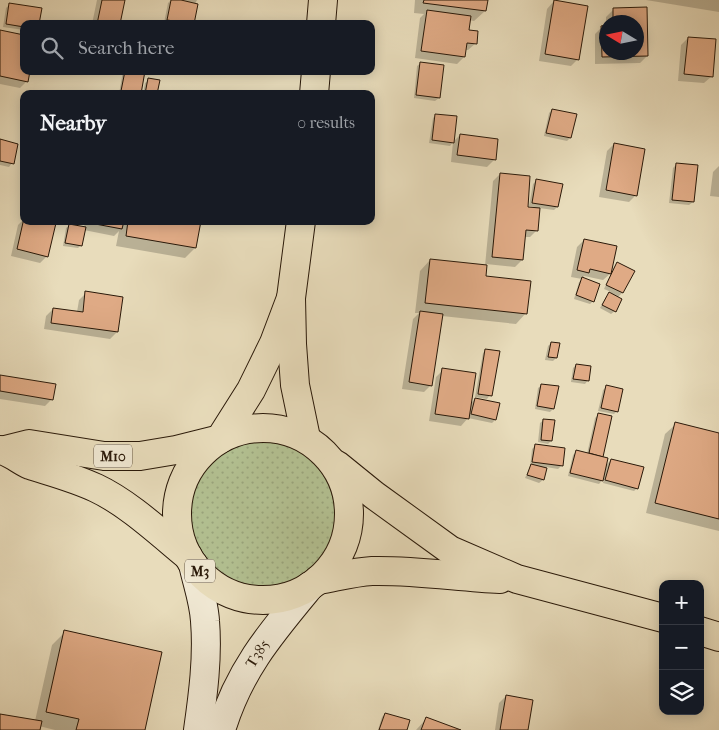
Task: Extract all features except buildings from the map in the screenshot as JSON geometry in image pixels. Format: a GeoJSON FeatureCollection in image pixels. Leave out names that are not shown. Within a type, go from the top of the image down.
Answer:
{"type":"FeatureCollection","features":[{"type":"Feature","properties":{"kind":"highway"},"geometry":{"type":"LineString","coordinates":[[321,20],[323,0]]}},
{"type":"Feature","properties":{"kind":"highway"},"geometry":{"type":"LineString","coordinates":[[314,90],[316,75]]}},
{"type":"Feature","properties":{"kind":"highway","name":"M3"},"geometry":{"type":"LineString","coordinates":[[300,225],[291,298],[295,385],[306,438]]}},
{"type":"Feature","properties":{"kind":"highway","name":"M3"},"geometry":{"type":"LineString","coordinates":[[220,439],[251,390],[274,343],[291,298]]}},
{"type":"Feature","properties":{"kind":"highway","name":"M3"},"geometry":{"type":"LineString","coordinates":[[517,579],[371,571],[314,583],[290,596],[269,600],[247,599],[226,592],[208,580],[190,560],[178,528],[177,513],[180,491],[189,470],[202,452],[220,439],[241,430],[263,427],[285,430],[306,438],[374,495],[450,550],[517,579],[659,617]]}},
{"type":"Feature","properties":{"kind":"highway","name":"M10"},"geometry":{"type":"LineString","coordinates":[[2,450],[29,444],[104,456],[140,456],[176,450],[220,439]]}},
{"type":"Feature","properties":{"kind":"highway","name":"M10"},"geometry":{"type":"LineString","coordinates":[[2,450],[28,464],[97,488],[125,506],[190,560]]}},
{"type":"Feature","properties":{"kind":"highway","name":"M3"},"geometry":{"type":"LineString","coordinates":[[314,583],[334,563],[344,543],[349,522],[348,500],[342,478],[330,459]]}},
{"type":"Feature","properties":{"kind":"highway"},"geometry":{"type":"LineString","coordinates":[[704,632],[719,637]]}},
{"type":"Feature","properties":{"kind":"street"},"geometry":{"type":"LineString","coordinates":[[190,560],[205,620],[206,649],[202,705],[198,730]]}},
{"type":"Feature","properties":{"kind":"street","name":"T385"},"geometry":{"type":"LineString","coordinates":[[221,730],[228,710],[250,664],[273,630],[314,583]]}},
{"type":"Feature","properties":{"kind":"green space"},"geometry":{"type":"Polygon","coordinates":[[[261,441],[289,447],[313,463],[329,487],[335,515],[329,543],[313,567],[289,583],[261,589],[233,583],[209,567],[193,543],[187,515],[193,487],[209,463],[233,447],[261,441]]]}}]}
